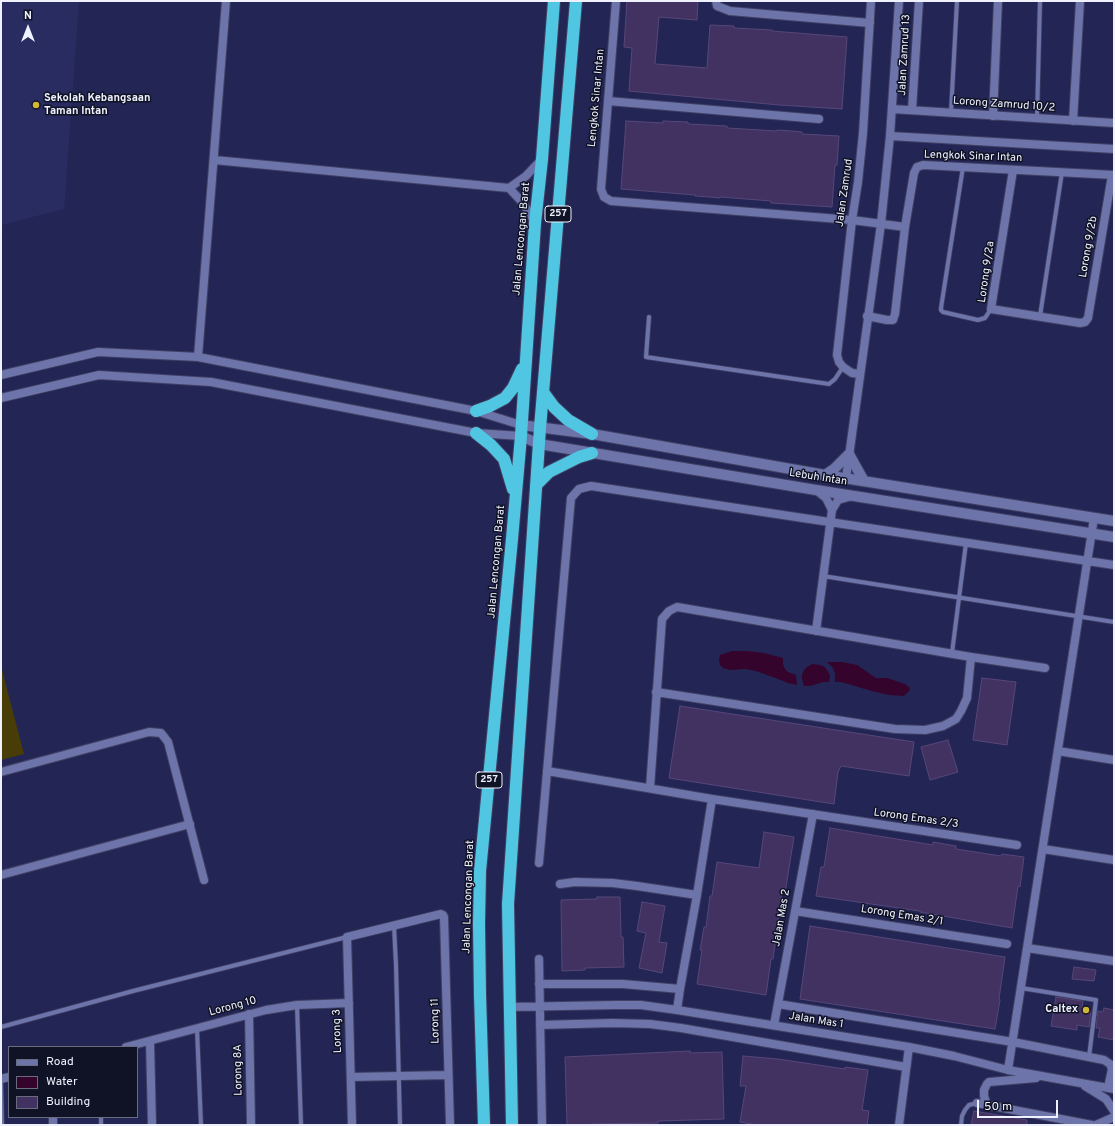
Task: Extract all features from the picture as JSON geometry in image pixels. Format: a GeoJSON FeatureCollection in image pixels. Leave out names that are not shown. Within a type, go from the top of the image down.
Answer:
{"type":"FeatureCollection","features":[{"type":"Feature","properties":{"kind":"highway","name":"Jalan Lencongan Barat"},"geometry":{"type":"LineString","coordinates":[[484,1125],[479,924],[480,872],[521,430],[535,223],[542,159],[554,1]]}},
{"type":"Feature","properties":{"kind":"highway","name":"257"},"geometry":{"type":"LineString","coordinates":[[512,1125],[508,904],[540,428],[576,1]]}},
{"type":"Feature","properties":{"kind":"highway"},"geometry":{"type":"LineString","coordinates":[[476,412],[505,398],[513,388],[526,362]]}},
{"type":"Feature","properties":{"kind":"highway"},"geometry":{"type":"LineString","coordinates":[[543,392],[554,407],[568,420],[592,434]]}},
{"type":"Feature","properties":{"kind":"highway"},"geometry":{"type":"LineString","coordinates":[[476,433],[491,445],[504,459],[510,475],[515,500]]}},
{"type":"Feature","properties":{"kind":"highway"},"geometry":{"type":"LineString","coordinates":[[536,485],[549,472],[579,457],[592,453]]}},
{"type":"Feature","properties":{"kind":"main road","name":"Lebuh Intan"},"geometry":{"type":"LineString","coordinates":[[521,430],[540,428],[592,434],[825,475],[1114,521]]}},
{"type":"Feature","properties":{"kind":"main road","name":"Lebuh Intan"},"geometry":{"type":"LineString","coordinates":[[521,430],[539,444],[1114,537]]}},
{"type":"Feature","properties":{"kind":"main road"},"geometry":{"type":"LineString","coordinates":[[825,475],[834,469],[849,454],[864,481]]}},
{"type":"Feature","properties":{"kind":"street"},"geometry":{"type":"LineString","coordinates":[[198,357],[226,1]]}},
{"type":"Feature","properties":{"kind":"street","name":"Lengkok Sinar Intan"},"geometry":{"type":"LineString","coordinates":[[616,1],[601,190],[604,197],[611,201],[852,220]]}},
{"type":"Feature","properties":{"kind":"street"},"geometry":{"type":"LineString","coordinates":[[716,1],[717,6],[730,11],[870,23]]}},
{"type":"Feature","properties":{"kind":"street","name":"Jalan Zamrud"},"geometry":{"type":"LineString","coordinates":[[843,367],[839,362],[837,355],[863,133],[871,1]]}},
{"type":"Feature","properties":{"kind":"street"},"geometry":{"type":"LineString","coordinates":[[846,478],[880,224],[890,136],[899,1]]}},
{"type":"Feature","properties":{"kind":"street","name":"Jalan Zamrud 13"},"geometry":{"type":"LineString","coordinates":[[912,110],[919,1]]}},
{"type":"Feature","properties":{"kind":"street"},"geometry":{"type":"LineString","coordinates":[[993,116],[998,1]]}},
{"type":"Feature","properties":{"kind":"street"},"geometry":{"type":"LineString","coordinates":[[1074,120],[1080,1]]}},
{"type":"Feature","properties":{"kind":"street"},"geometry":{"type":"LineString","coordinates":[[608,101],[819,119]]}},
{"type":"Feature","properties":{"kind":"street","name":"Lorong Zamrud 10/2"},"geometry":{"type":"LineString","coordinates":[[892,109],[1114,123]]}},
{"type":"Feature","properties":{"kind":"street"},"geometry":{"type":"LineString","coordinates":[[890,136],[1114,149]]}},
{"type":"Feature","properties":{"kind":"street"},"geometry":{"type":"LineString","coordinates":[[214,160],[509,188],[526,176],[542,159]]}},
{"type":"Feature","properties":{"kind":"street","name":"Lengkok Sinar Intan"},"geometry":{"type":"LineString","coordinates":[[867,316],[893,320],[895,314],[905,227],[914,173],[917,167],[923,165],[1113,175]]}},
{"type":"Feature","properties":{"kind":"street","name":"Lorong 9/2a"},"geometry":{"type":"LineString","coordinates":[[1013,170],[991,309],[1080,323],[1085,322]]}},
{"type":"Feature","properties":{"kind":"street","name":"Lorong 9/2b"},"geometry":{"type":"LineString","coordinates":[[1085,322],[1088,318],[1113,175]]}},
{"type":"Feature","properties":{"kind":"street"},"geometry":{"type":"LineString","coordinates":[[509,188],[523,203],[535,223]]}},
{"type":"Feature","properties":{"kind":"street"},"geometry":{"type":"LineString","coordinates":[[852,220],[905,227]]}},
{"type":"Feature","properties":{"kind":"street"},"geometry":{"type":"LineString","coordinates":[[1,375],[98,352],[198,357],[476,412],[521,430]]}},
{"type":"Feature","properties":{"kind":"street"},"geometry":{"type":"LineString","coordinates":[[843,367],[852,373],[860,374]]}},
{"type":"Feature","properties":{"kind":"street"},"geometry":{"type":"LineString","coordinates":[[1,398],[99,375],[211,382],[476,433],[521,430]]}},
{"type":"Feature","properties":{"kind":"street"},"geometry":{"type":"LineString","coordinates":[[538,863],[571,498],[579,489],[591,486],[1114,565]]}},
{"type":"Feature","properties":{"kind":"street"},"geometry":{"type":"LineString","coordinates":[[816,490],[826,498],[832,510]]}},
{"type":"Feature","properties":{"kind":"street"},"geometry":{"type":"LineString","coordinates":[[816,631],[832,510],[838,500],[853,496]]}},
{"type":"Feature","properties":{"kind":"street"},"geometry":{"type":"LineString","coordinates":[[1008,1070],[1094,518]]}},
{"type":"Feature","properties":{"kind":"street"},"geometry":{"type":"LineString","coordinates":[[650,788],[662,619],[669,611],[676,607],[952,654],[1045,668]]}},
{"type":"Feature","properties":{"kind":"street"},"geometry":{"type":"LineString","coordinates":[[656,692],[895,729],[925,730],[943,726],[956,719],[966,698],[971,657]]}},
{"type":"Feature","properties":{"kind":"street"},"geometry":{"type":"LineString","coordinates":[[1,772],[149,732],[161,733],[168,742],[204,880]]}},
{"type":"Feature","properties":{"kind":"street"},"geometry":{"type":"LineString","coordinates":[[1058,751],[1114,760]]}},
{"type":"Feature","properties":{"kind":"street","name":"Lorong Emas 2/3"},"geometry":{"type":"LineString","coordinates":[[547,771],[712,799],[1017,845]]}},
{"type":"Feature","properties":{"kind":"street"},"geometry":{"type":"LineString","coordinates":[[677,1010],[712,799]]}},
{"type":"Feature","properties":{"kind":"street","name":"Jalan Mas 2"},"geometry":{"type":"LineString","coordinates":[[774,1025],[812,814]]}},
{"type":"Feature","properties":{"kind":"street"},"geometry":{"type":"LineString","coordinates":[[1,875],[190,824]]}},
{"type":"Feature","properties":{"kind":"street"},"geometry":{"type":"LineString","coordinates":[[1043,849],[1114,860]]}},
{"type":"Feature","properties":{"kind":"street"},"geometry":{"type":"LineString","coordinates":[[560,884],[590,882],[613,883],[697,895]]}},
{"type":"Feature","properties":{"kind":"street","name":"Lorong Emas 2/1"},"geometry":{"type":"LineString","coordinates":[[795,911],[1007,944]]}},
{"type":"Feature","properties":{"kind":"street","name":"Lorong 11"},"geometry":{"type":"LineString","coordinates":[[394,926],[441,914],[444,915],[450,1125]]}},
{"type":"Feature","properties":{"kind":"street"},"geometry":{"type":"LineString","coordinates":[[347,937],[394,926]]}},
{"type":"Feature","properties":{"kind":"street","name":"Lorong 3"},"geometry":{"type":"LineString","coordinates":[[347,937],[352,1125]]}},
{"type":"Feature","properties":{"kind":"street"},"geometry":{"type":"LineString","coordinates":[[1027,948],[1114,962]]}},
{"type":"Feature","properties":{"kind":"street"},"geometry":{"type":"LineString","coordinates":[[539,959],[542,1125]]}},
{"type":"Feature","properties":{"kind":"street"},"geometry":{"type":"LineString","coordinates":[[539,984],[623,984],[680,989]]}},
{"type":"Feature","properties":{"kind":"street","name":"Lorong 10"},"geometry":{"type":"LineString","coordinates":[[130,1046],[249,1014],[285,1006],[349,1004]]}},
{"type":"Feature","properties":{"kind":"street"},"geometry":{"type":"LineString","coordinates":[[778,1004],[1013,1042],[1104,1060],[1110,1064],[1112,1069],[1111,1089]]}},
{"type":"Feature","properties":{"kind":"street","name":"Jalan Mas 1"},"geometry":{"type":"LineString","coordinates":[[510,1007],[641,1005],[909,1047],[954,1056],[1008,1070],[1111,1089]]}},
{"type":"Feature","properties":{"kind":"street","name":"Lorong 8A"},"geometry":{"type":"LineString","coordinates":[[249,1014],[251,1125]]}},
{"type":"Feature","properties":{"kind":"street"},"geometry":{"type":"LineString","coordinates":[[540,1024],[650,1024],[906,1067]]}},
{"type":"Feature","properties":{"kind":"street"},"geometry":{"type":"LineString","coordinates":[[150,1041],[152,1125]]}},
{"type":"Feature","properties":{"kind":"street"},"geometry":{"type":"LineString","coordinates":[[898,1125],[909,1047]]}},
{"type":"Feature","properties":{"kind":"street"},"geometry":{"type":"LineString","coordinates":[[351,1077],[448,1076]]}},
{"type":"Feature","properties":{"kind":"street"},"geometry":{"type":"LineString","coordinates":[[987,1105],[984,1090],[989,1082],[1045,1077]]}},
{"type":"Feature","properties":{"kind":"street"},"geometry":{"type":"LineString","coordinates":[[1082,1083],[1106,1099],[1114,1111]]}},
{"type":"Feature","properties":{"kind":"street"},"geometry":{"type":"LineString","coordinates":[[977,1103],[1092,1125]]}},
{"type":"Feature","properties":{"kind":"street"},"geometry":{"type":"LineString","coordinates":[[1096,1125],[1114,1117]]}},
{"type":"Feature","properties":{"kind":"lane"},"geometry":{"type":"LineString","coordinates":[[951,113],[957,1]]}},
{"type":"Feature","properties":{"kind":"lane"},"geometry":{"type":"LineString","coordinates":[[1036,118],[1040,1]]}},
{"type":"Feature","properties":{"kind":"lane"},"geometry":{"type":"LineString","coordinates":[[964,167],[941,310],[943,312],[978,320],[985,318],[991,309]]}},
{"type":"Feature","properties":{"kind":"lane"},"geometry":{"type":"LineString","coordinates":[[1040,317],[1062,172]]}},
{"type":"Feature","properties":{"kind":"lane"},"geometry":{"type":"LineString","coordinates":[[649,317],[646,357],[829,384],[835,379],[843,367]]}},
{"type":"Feature","properties":{"kind":"lane"},"geometry":{"type":"LineString","coordinates":[[952,654],[966,543]]}},
{"type":"Feature","properties":{"kind":"lane"},"geometry":{"type":"LineString","coordinates":[[823,576],[1114,622]]}},
{"type":"Feature","properties":{"kind":"lane"},"geometry":{"type":"LineString","coordinates":[[394,926],[400,1125]]}},
{"type":"Feature","properties":{"kind":"lane"},"geometry":{"type":"LineString","coordinates":[[1,1027],[133,991],[347,937]]}},
{"type":"Feature","properties":{"kind":"lane"},"geometry":{"type":"LineString","coordinates":[[1021,988],[1096,1000],[1088,1057]]}},
{"type":"Feature","properties":{"kind":"lane"},"geometry":{"type":"LineString","coordinates":[[297,1005],[301,1125]]}},
{"type":"Feature","properties":{"kind":"lane"},"geometry":{"type":"LineString","coordinates":[[197,1028],[200,1125]]}},
{"type":"Feature","properties":{"kind":"lane"},"geometry":{"type":"LineString","coordinates":[[1,1084],[2,1125]]}},
{"type":"Feature","properties":{"kind":"lane"},"geometry":{"type":"LineString","coordinates":[[961,1125],[962,1116],[969,1105],[977,1103]]}},
{"type":"Feature","properties":{"kind":"shaded area","name":"Sekolah Kebangsaan Taman Intan"},"geometry":{"type":"Polygon","coordinates":[[[1,1],[79,1],[64,209],[1,225],[1,1]]]}},
{"type":"Feature","properties":{"kind":"shaded area"},"geometry":{"type":"Polygon","coordinates":[[[1,666],[24,754],[1,760],[1,666]]]}},
{"type":"Feature","properties":{"kind":"water"},"geometry":{"type":"Polygon","coordinates":[[[732,651],[764,653],[783,658],[785,669],[796,675],[797,685],[756,671],[745,669],[730,670],[723,668],[720,665],[720,655],[732,651]]]}},
{"type":"Feature","properties":{"kind":"water"},"geometry":{"type":"Polygon","coordinates":[[[827,662],[842,662],[857,665],[876,678],[887,678],[905,684],[910,688],[909,691],[904,696],[889,695],[841,682],[835,682],[833,668],[827,662]]]}},
{"type":"Feature","properties":{"kind":"water"},"geometry":{"type":"Polygon","coordinates":[[[812,664],[825,667],[830,675],[829,682],[804,686],[802,675],[804,670],[812,664]]]}},
{"type":"Feature","properties":{"kind":"building"},"geometry":{"type":"Polygon","coordinates":[[[627,1],[698,1],[697,20],[659,17],[655,64],[707,68],[710,25],[847,37],[842,109],[779,105],[629,91],[632,48],[624,47],[627,1]]]}},
{"type":"Feature","properties":{"kind":"building"},"geometry":{"type":"Polygon","coordinates":[[[626,121],[663,123],[663,121],[688,122],[688,124],[727,126],[727,128],[792,131],[802,132],[802,134],[839,136],[832,207],[621,189],[626,121]]]}},
{"type":"Feature","properties":{"kind":"building"},"geometry":{"type":"Polygon","coordinates":[[[982,678],[1016,682],[1007,745],[973,740],[982,678]]]}},
{"type":"Feature","properties":{"kind":"building"},"geometry":{"type":"Polygon","coordinates":[[[680,706],[914,742],[909,776],[841,766],[838,772],[834,804],[669,778],[680,706]]]}},
{"type":"Feature","properties":{"kind":"building"},"geometry":{"type":"Polygon","coordinates":[[[948,740],[958,772],[930,780],[921,747],[948,740]]]}},
{"type":"Feature","properties":{"kind":"building"},"geometry":{"type":"Polygon","coordinates":[[[830,828],[933,845],[933,842],[956,846],[956,849],[1001,856],[1002,854],[1024,857],[1012,928],[920,911],[816,896],[821,867],[824,867],[830,828]]]}},
{"type":"Feature","properties":{"kind":"building"},"geometry":{"type":"Polygon","coordinates":[[[764,832],[794,837],[785,893],[782,892],[773,959],[771,959],[766,995],[697,984],[702,950],[700,950],[704,927],[706,927],[710,896],[712,896],[717,862],[759,868],[764,832]]]}},
{"type":"Feature","properties":{"kind":"building"},"geometry":{"type":"Polygon","coordinates":[[[597,897],[620,897],[621,937],[623,937],[624,967],[585,968],[585,970],[562,971],[561,900],[597,899],[597,897]]]}},
{"type":"Feature","properties":{"kind":"building"},"geometry":{"type":"Polygon","coordinates":[[[642,902],[665,906],[659,942],[667,943],[662,973],[639,968],[646,933],[637,931],[642,902]]]}},
{"type":"Feature","properties":{"kind":"building"},"geometry":{"type":"Polygon","coordinates":[[[810,926],[1005,957],[995,1029],[800,999],[810,926]]]}},
{"type":"Feature","properties":{"kind":"building"},"geometry":{"type":"Polygon","coordinates":[[[1074,967],[1096,970],[1094,981],[1072,979],[1074,967]]]}},
{"type":"Feature","properties":{"kind":"building"},"geometry":{"type":"Polygon","coordinates":[[[1056,997],[1083,1001],[1082,1008],[1091,1010],[1089,1027],[1077,1025],[1077,1030],[1051,1026],[1056,997]]]}},
{"type":"Feature","properties":{"kind":"building"},"geometry":{"type":"Polygon","coordinates":[[[1104,1008],[1114,1010],[1114,1040],[1098,1037],[1100,1028],[1096,1028],[1098,1011],[1103,1012],[1104,1008]]]}},
{"type":"Feature","properties":{"kind":"building"},"geometry":{"type":"Polygon","coordinates":[[[690,1051],[690,1053],[722,1052],[724,1119],[658,1121],[658,1123],[567,1125],[565,1057],[690,1051]]]}},
{"type":"Feature","properties":{"kind":"building"},"geometry":{"type":"Polygon","coordinates":[[[743,1056],[778,1059],[845,1069],[845,1067],[868,1070],[862,1110],[869,1111],[867,1125],[757,1125],[740,1122],[746,1086],[740,1086],[743,1056]]]}},
{"type":"Feature","properties":{"kind":"building"},"geometry":{"type":"Polygon","coordinates":[[[974,1111],[1027,1120],[1027,1125],[971,1125],[974,1111]]]}},
{"type":"Feature","properties":{"kind":"place","name":"Sekolah Kebangsaan Taman Intan"},"geometry":{"type":"Point","coordinates":[36,105]}},
{"type":"Feature","properties":{"kind":"place","name":"Caltex"},"geometry":{"type":"Point","coordinates":[1086,1010]}}]}
